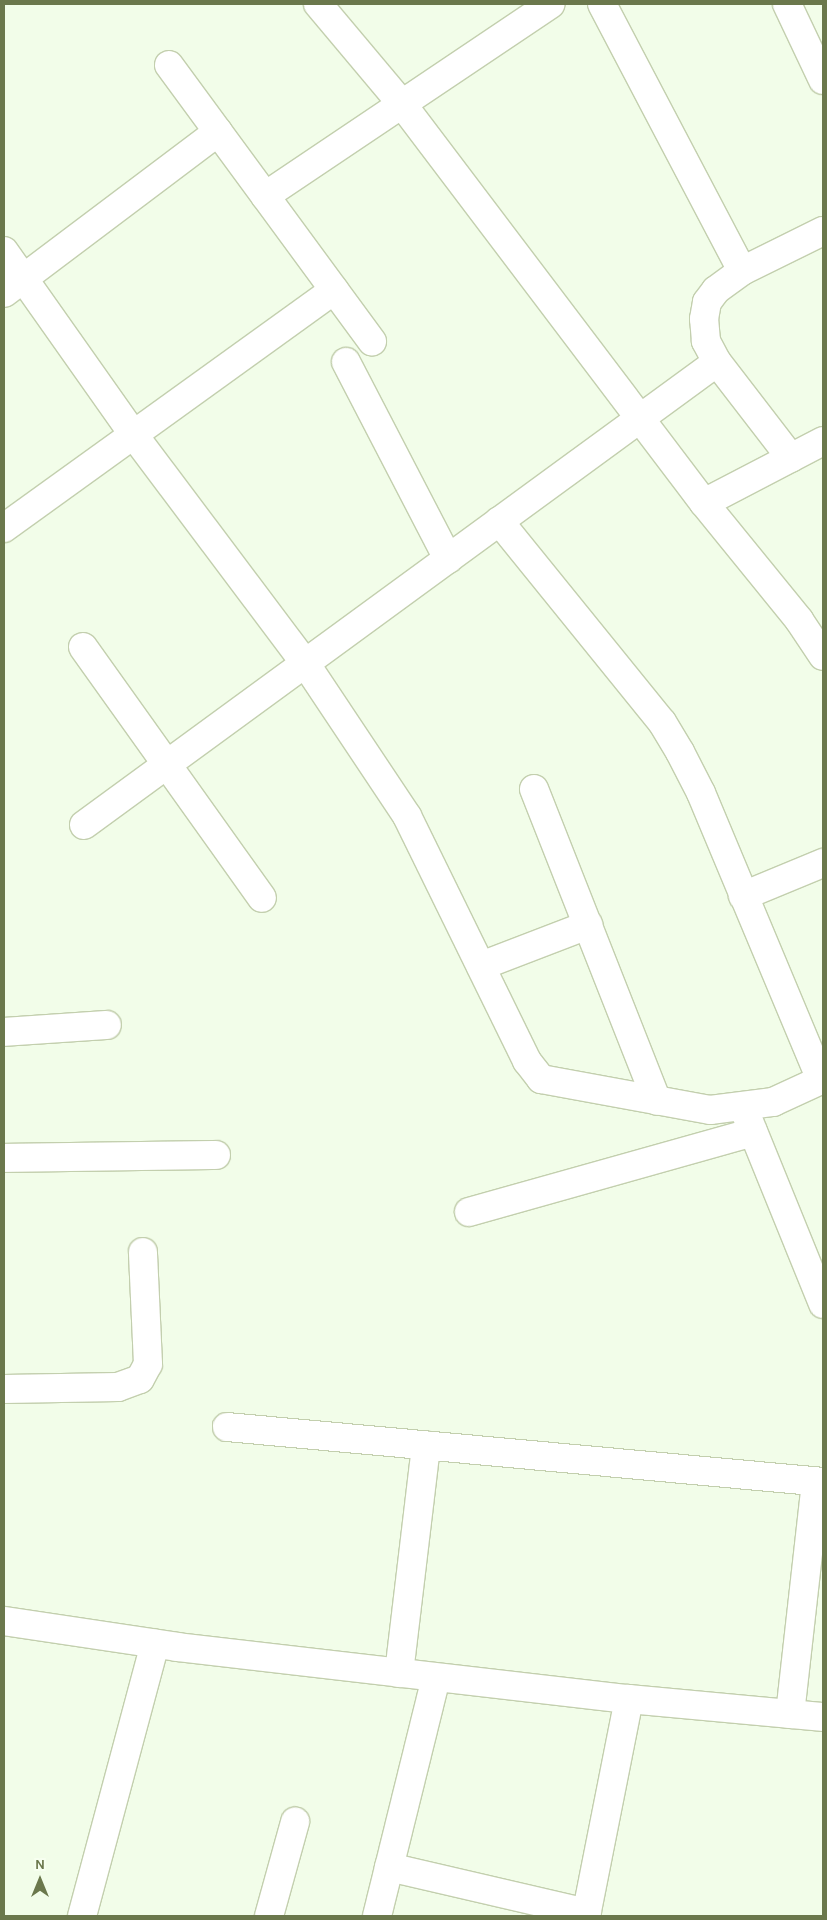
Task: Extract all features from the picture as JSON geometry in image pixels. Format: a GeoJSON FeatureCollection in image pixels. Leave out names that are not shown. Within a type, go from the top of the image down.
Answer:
{"type":"FeatureCollection","features":[{"type":"Feature","properties":{"kind":"street"},"geometry":{"type":"LineString","coordinates":[[318,4],[402,104],[704,503],[800,620],[823,656]]}},
{"type":"Feature","properties":{"kind":"street"},"geometry":{"type":"LineString","coordinates":[[265,196],[551,4]]}},
{"type":"Feature","properties":{"kind":"street"},"geometry":{"type":"LineString","coordinates":[[602,4],[742,271]]}},
{"type":"Feature","properties":{"kind":"street"},"geometry":{"type":"LineString","coordinates":[[786,4],[823,80]]}},
{"type":"Feature","properties":{"kind":"street"},"geometry":{"type":"LineString","coordinates":[[169,65],[372,341]]}},
{"type":"Feature","properties":{"kind":"street"},"geometry":{"type":"LineString","coordinates":[[14,286],[218,132]]}},
{"type":"Feature","properties":{"kind":"street"},"geometry":{"type":"LineString","coordinates":[[792,458],[717,362],[706,341],[704,319],[707,302],[716,290],[742,271],[823,231]]}},
{"type":"Feature","properties":{"kind":"street"},"geometry":{"type":"LineString","coordinates":[[4,251],[14,286],[133,434],[305,663],[407,816],[527,1061],[541,1079],[710,1110],[749,1120]]}},
{"type":"Feature","properties":{"kind":"street"},"geometry":{"type":"LineString","coordinates":[[4,528],[334,290]]}},
{"type":"Feature","properties":{"kind":"street"},"geometry":{"type":"LineString","coordinates":[[346,362],[448,559]]}},
{"type":"Feature","properties":{"kind":"street"},"geometry":{"type":"LineString","coordinates":[[84,825],[717,362]]}},
{"type":"Feature","properties":{"kind":"street"},"geometry":{"type":"LineString","coordinates":[[704,503],[823,441]]}},
{"type":"Feature","properties":{"kind":"street"},"geometry":{"type":"LineString","coordinates":[[470,1212],[749,1120],[774,1102],[822,1079],[701,793],[662,722],[499,521]]}},
{"type":"Feature","properties":{"kind":"street"},"geometry":{"type":"LineString","coordinates":[[83,647],[262,898]]}},
{"type":"Feature","properties":{"kind":"street"},"geometry":{"type":"LineString","coordinates":[[534,789],[657,1101]]}},
{"type":"Feature","properties":{"kind":"street"},"geometry":{"type":"LineString","coordinates":[[743,896],[823,863]]}},
{"type":"Feature","properties":{"kind":"street"},"geometry":{"type":"LineString","coordinates":[[481,966],[588,925]]}},
{"type":"Feature","properties":{"kind":"street"},"geometry":{"type":"LineString","coordinates":[[4,1032],[107,1025]]}},
{"type":"Feature","properties":{"kind":"street"},"geometry":{"type":"LineString","coordinates":[[749,1120],[823,1304]]}},
{"type":"Feature","properties":{"kind":"street"},"geometry":{"type":"LineString","coordinates":[[4,1158],[216,1155]]}},
{"type":"Feature","properties":{"kind":"street"},"geometry":{"type":"LineString","coordinates":[[4,1389],[118,1387],[140,1379],[148,1364],[144,1252]]}},
{"type":"Feature","properties":{"kind":"street"},"geometry":{"type":"LineString","coordinates":[[227,1427],[820,1482],[790,1714]]}},
{"type":"Feature","properties":{"kind":"street"},"geometry":{"type":"LineString","coordinates":[[399,1673],[426,1446]]}},
{"type":"Feature","properties":{"kind":"street"},"geometry":{"type":"LineString","coordinates":[[4,1621],[155,1644],[436,1678],[629,1699],[823,1717]]}},
{"type":"Feature","properties":{"kind":"street"},"geometry":{"type":"LineString","coordinates":[[82,1916],[155,1644]]}},
{"type":"Feature","properties":{"kind":"street"},"geometry":{"type":"LineString","coordinates":[[377,1916],[436,1678]]}},
{"type":"Feature","properties":{"kind":"street"},"geometry":{"type":"LineString","coordinates":[[389,1867],[587,1914],[629,1699]]}},
{"type":"Feature","properties":{"kind":"street"},"geometry":{"type":"LineString","coordinates":[[269,1916],[295,1822]]}}]}
